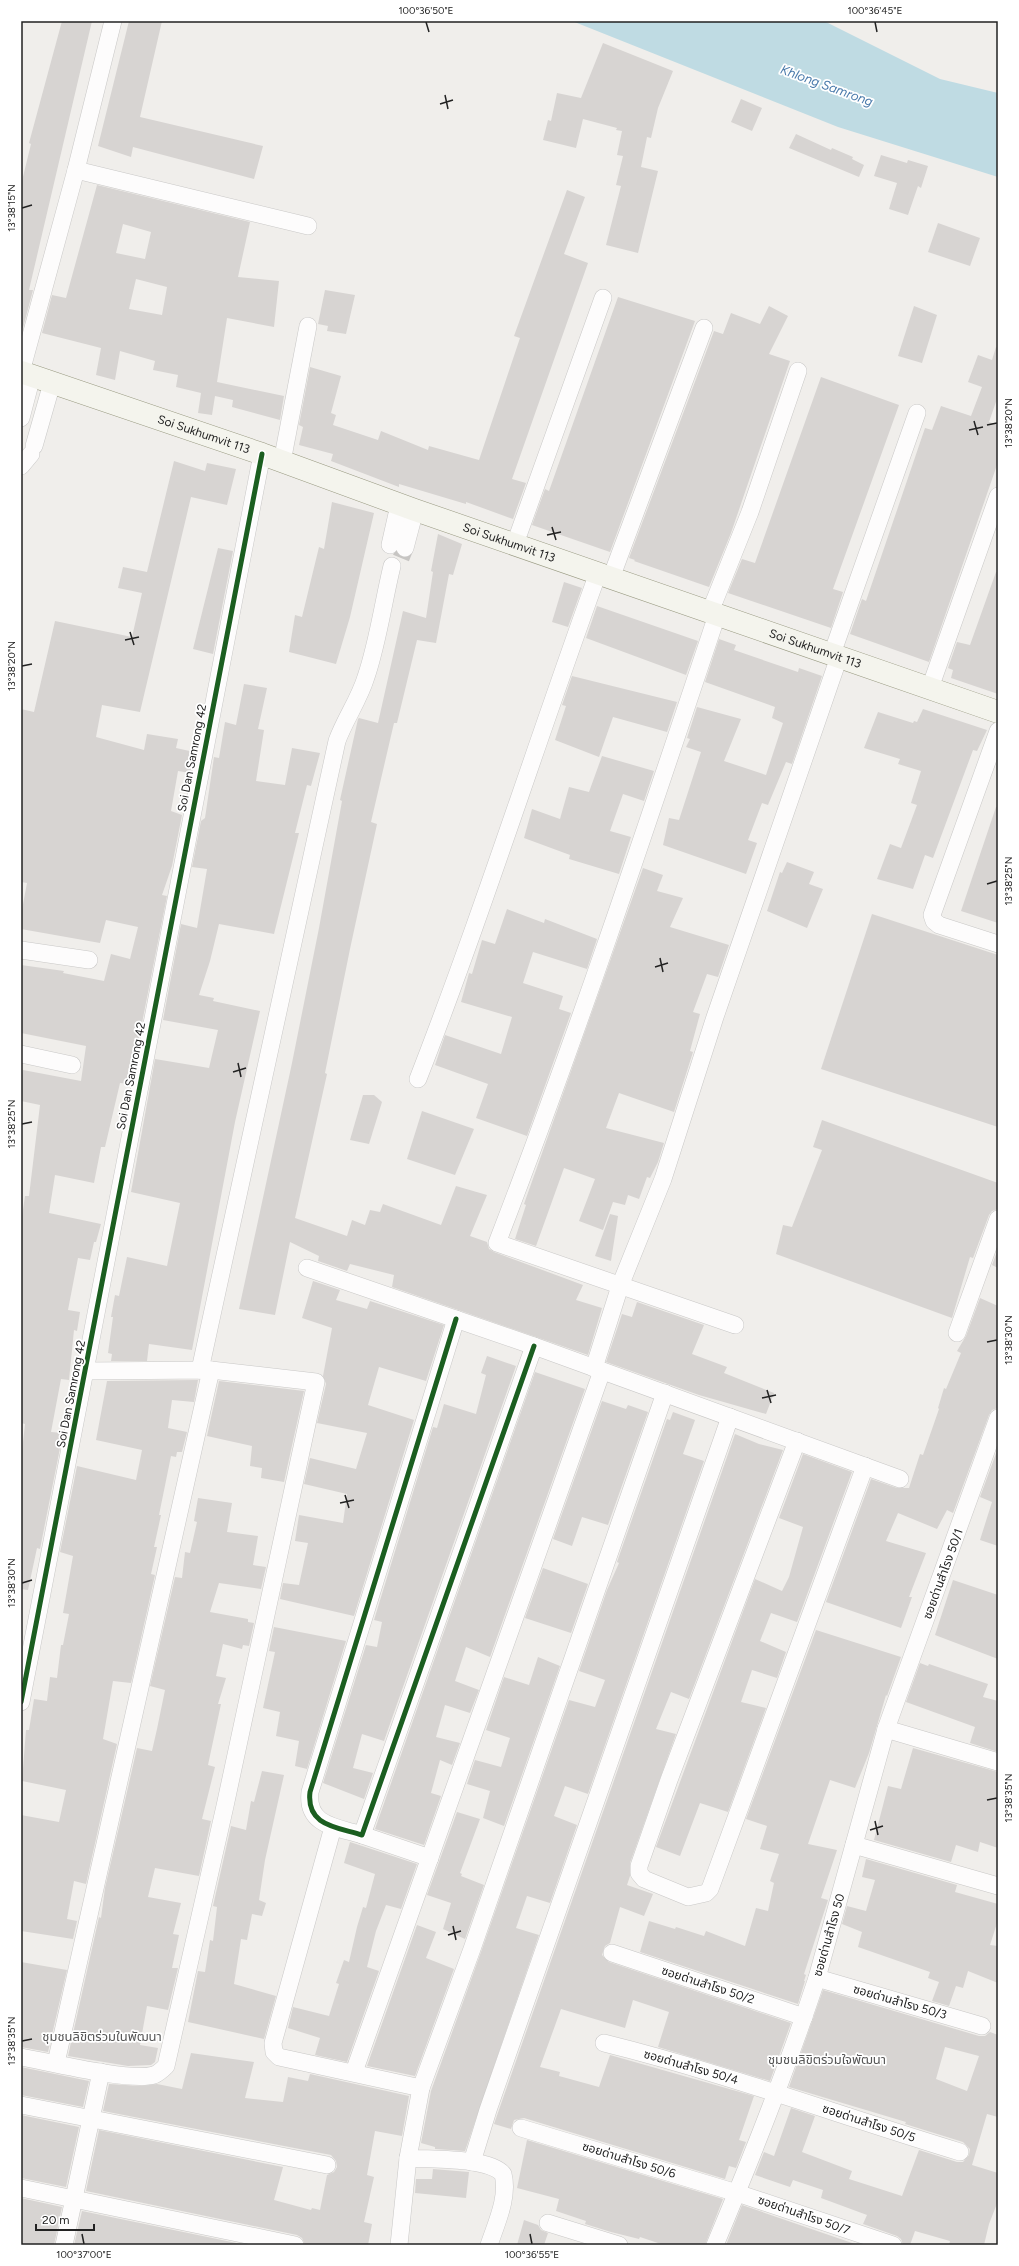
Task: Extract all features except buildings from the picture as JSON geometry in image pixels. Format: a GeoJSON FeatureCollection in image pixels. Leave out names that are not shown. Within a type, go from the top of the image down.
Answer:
{"type":"FeatureCollection","features":[{"type":"Feature","properties":{"kind":"main road","name":"Soi Sukhumvit 113"},"geometry":{"type":"LineString","coordinates":[[25,373],[262,454],[407,507],[998,712]]}},
{"type":"Feature","properties":{"kind":"street"},"geometry":{"type":"LineString","coordinates":[[21,418],[25,373],[112,21]]}},
{"type":"Feature","properties":{"kind":"street"},"geometry":{"type":"LineString","coordinates":[[76,170],[308,226]]}},
{"type":"Feature","properties":{"kind":"street"},"geometry":{"type":"LineString","coordinates":[[515,544],[604,298]]}},
{"type":"Feature","properties":{"kind":"street"},"geometry":{"type":"LineString","coordinates":[[282,462],[308,326]]}},
{"type":"Feature","properties":{"kind":"street"},"geometry":{"type":"LineString","coordinates":[[418,1079],[461,967],[545,720],[605,576],[704,328]]}},
{"type":"Feature","properties":{"kind":"street"},"geometry":{"type":"LineString","coordinates":[[735,1325],[497,1243],[525,1171],[636,858],[714,613],[798,371]]}},
{"type":"Feature","properties":{"kind":"street"},"geometry":{"type":"LineString","coordinates":[[29,456],[52,383]]}},
{"type":"Feature","properties":{"kind":"street"},"geometry":{"type":"LineString","coordinates":[[354,2072],[430,1858],[598,1369],[620,1286],[663,1179],[714,1018],[917,413]]}},
{"type":"Feature","properties":{"kind":"street","name":"Soi Dan Samrong 42"},"geometry":{"type":"LineString","coordinates":[[21,1702],[262,454]]}},
{"type":"Feature","properties":{"kind":"street"},"geometry":{"type":"LineString","coordinates":[[930,688],[998,496]]}},
{"type":"Feature","properties":{"kind":"street"},"geometry":{"type":"LineString","coordinates":[[56,2063],[206,1370],[337,741],[344,721],[357,698],[366,677],[407,507]]}},
{"type":"Feature","properties":{"kind":"street"},"geometry":{"type":"LineString","coordinates":[[998,731],[932,916],[934,921],[939,925],[998,944]]}},
{"type":"Feature","properties":{"kind":"street"},"geometry":{"type":"LineString","coordinates":[[21,950],[89,960]]}},
{"type":"Feature","properties":{"kind":"street"},"geometry":{"type":"LineString","coordinates":[[21,1054],[72,1065]]}},
{"type":"Feature","properties":{"kind":"street"},"geometry":{"type":"LineString","coordinates":[[957,1333],[998,1219]]}},
{"type":"Feature","properties":{"kind":"street"},"geometry":{"type":"LineString","coordinates":[[307,1268],[534,1346],[900,1478]]}},
{"type":"Feature","properties":{"kind":"street"},"geometry":{"type":"LineString","coordinates":[[430,1858],[362,1835],[332,1827],[314,1816],[310,1810],[310,1792],[456,1319]]}},
{"type":"Feature","properties":{"kind":"street"},"geometry":{"type":"LineString","coordinates":[[362,1835],[534,1346]]}},
{"type":"Feature","properties":{"kind":"street"},"geometry":{"type":"LineString","coordinates":[[21,2057],[101,2072],[143,2077],[154,2075],[166,2066],[225,1806],[316,1382],[206,1370],[85,1371]]}},
{"type":"Feature","properties":{"kind":"street"},"geometry":{"type":"LineString","coordinates":[[399,2245],[408,2158],[421,2088],[472,1949],[665,1394]]}},
{"type":"Feature","properties":{"kind":"street"},"geometry":{"type":"LineString","coordinates":[[472,2162],[488,2110],[730,1417]]}},
{"type":"Feature","properties":{"kind":"street","name":"ซอยด่านสำโรง 50/1"},"geometry":{"type":"LineString","coordinates":[[886,1729],[998,1418]]}},
{"type":"Feature","properties":{"kind":"street"},"geometry":{"type":"LineString","coordinates":[[797,1441],[669,1780],[639,1866],[639,1873],[644,1879],[688,1896],[706,1893],[710,1889],[866,1466]]}},
{"type":"Feature","properties":{"kind":"street"},"geometry":{"type":"LineString","coordinates":[[886,1729],[998,1762]]}},
{"type":"Feature","properties":{"kind":"street","name":"ซอยด่านสำโรง 50"},"geometry":{"type":"LineString","coordinates":[[715,2245],[778,2092],[817,1978],[886,1729]]}},
{"type":"Feature","properties":{"kind":"street"},"geometry":{"type":"LineString","coordinates":[[332,1827],[273,2043],[274,2052],[279,2057],[354,2072],[421,2088]]}},
{"type":"Feature","properties":{"kind":"street"},"geometry":{"type":"LineString","coordinates":[[854,1845],[998,1886]]}},
{"type":"Feature","properties":{"kind":"street","name":"ซอยด่านสำโรง 50/2"},"geometry":{"type":"LineString","coordinates":[[612,1953],[804,2017]]}},
{"type":"Feature","properties":{"kind":"street","name":"ซอยด่านสำโรง 50/3"},"geometry":{"type":"LineString","coordinates":[[817,1978],[982,2026]]}},
{"type":"Feature","properties":{"kind":"street","name":"ซอยด่านสำโรง 50/4"},"geometry":{"type":"LineString","coordinates":[[604,2043],[657,2056],[778,2092]]}},
{"type":"Feature","properties":{"kind":"street"},"geometry":{"type":"LineString","coordinates":[[64,2245],[101,2072]]}},
{"type":"Feature","properties":{"kind":"street","name":"ซอยด่านสำโรง 50/5"},"geometry":{"type":"LineString","coordinates":[[778,2092],[960,2152]]}},
{"type":"Feature","properties":{"kind":"street"},"geometry":{"type":"LineString","coordinates":[[21,2105],[90,2120],[327,2165]]}},
{"type":"Feature","properties":{"kind":"street","name":"ซอยด่านสำโรง 50/6"},"geometry":{"type":"LineString","coordinates":[[521,2128],[737,2192]]}},
{"type":"Feature","properties":{"kind":"street"},"geometry":{"type":"LineString","coordinates":[[408,2158],[472,2162],[494,2167],[500,2170],[504,2178],[500,2210],[489,2245]]}},
{"type":"Feature","properties":{"kind":"street"},"geometry":{"type":"LineString","coordinates":[[21,2188],[295,2245]]}},
{"type":"Feature","properties":{"kind":"street","name":"ซอยด่านสำโรง 50/7"},"geometry":{"type":"LineString","coordinates":[[737,2192],[894,2245]]}},
{"type":"Feature","properties":{"kind":"street"},"geometry":{"type":"LineString","coordinates":[[548,2223],[619,2245]]}},
{"type":"Feature","properties":{"kind":"water","name":"Khlong Samrong"},"geometry":{"type":"Polygon","coordinates":[[[572,21],[824,21],[940,79],[998,93],[998,177],[838,127],[572,21]]]}},
{"type":"Feature","properties":{"kind":"tunnel"},"geometry":{"type":"LineString","coordinates":[[401,558],[405,548]]}},
{"type":"Feature","properties":{"kind":"cycle path"},"geometry":{"type":"LineString","coordinates":[[21,1702],[262,454]]}},
{"type":"Feature","properties":{"kind":"cycle path"},"geometry":{"type":"LineString","coordinates":[[456,1319],[310,1792],[310,1803],[313,1812],[318,1818],[334,1827],[362,1835],[534,1346]]}},
{"type":"Feature","properties":{"kind":"district","name":"ชุมชนลิขิตร่วมในพัฒนา"},"geometry":{"type":"Point","coordinates":[102,2036]}},
{"type":"Feature","properties":{"kind":"district","name":"ชุมชนลิขิตร่วมใจพัฒนา"},"geometry":{"type":"Point","coordinates":[827,2059]}}]}
